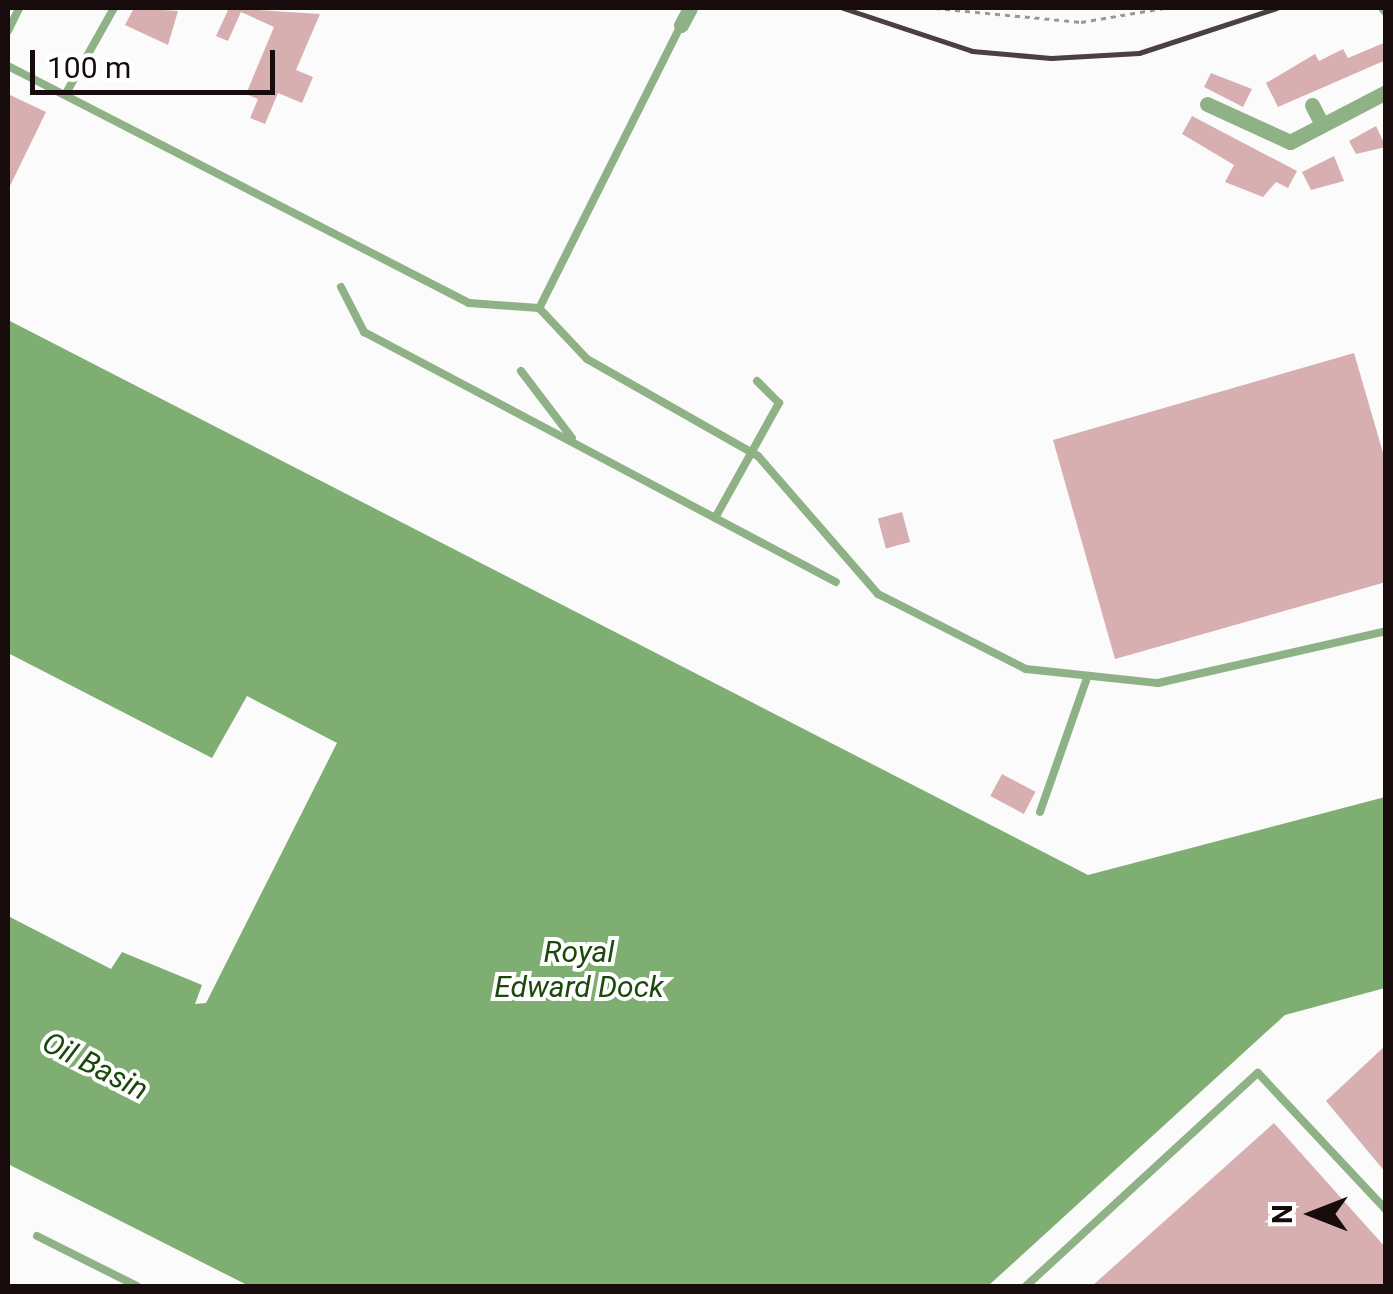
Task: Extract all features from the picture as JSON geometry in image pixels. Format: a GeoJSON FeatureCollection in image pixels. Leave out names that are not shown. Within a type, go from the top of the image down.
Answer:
{"type":"FeatureCollection","features":[{"type":"Feature","properties":{"kind":"street"},"geometry":{"type":"LineString","coordinates":[[681,25],[690,8]]}},
{"type":"Feature","properties":{"kind":"street"},"geometry":{"type":"LineString","coordinates":[[1207,104],[1282,142],[1386,92]]}},
{"type":"Feature","properties":{"kind":"street"},"geometry":{"type":"LineString","coordinates":[[1312,106],[1322,125]]}},
{"type":"Feature","properties":{"kind":"lane"},"geometry":{"type":"LineString","coordinates":[[8,31],[19,8]]}},
{"type":"Feature","properties":{"kind":"lane"},"geometry":{"type":"LineString","coordinates":[[66,96],[114,8]]}},
{"type":"Feature","properties":{"kind":"lane"},"geometry":{"type":"LineString","coordinates":[[539,308],[681,25]]}},
{"type":"Feature","properties":{"kind":"lane"},"geometry":{"type":"LineString","coordinates":[[8,66],[469,303],[539,308],[587,359],[751,452],[878,594],[1026,668],[1087,678],[1222,675],[1386,630]]}},
{"type":"Feature","properties":{"kind":"lane"},"geometry":{"type":"LineString","coordinates":[[341,287],[364,332],[836,582]]}},
{"type":"Feature","properties":{"kind":"lane"},"geometry":{"type":"LineString","coordinates":[[521,372],[578,445]]}},
{"type":"Feature","properties":{"kind":"lane"},"geometry":{"type":"LineString","coordinates":[[715,518],[779,403],[757,381]]}},
{"type":"Feature","properties":{"kind":"lane"},"geometry":{"type":"LineString","coordinates":[[1040,812],[1087,678]]}},
{"type":"Feature","properties":{"kind":"lane"},"geometry":{"type":"LineString","coordinates":[[1026,1286],[1258,1073],[1386,1210]]}},
{"type":"Feature","properties":{"kind":"lane"},"geometry":{"type":"LineString","coordinates":[[37,1236],[137,1286]]}},
{"type":"Feature","properties":{"kind":"path"},"geometry":{"type":"LineString","coordinates":[[935,8],[1080,22],[1164,8]]}},
{"type":"Feature","properties":{"kind":"water","name":"Royal Edward Dock"},"geometry":{"type":"Polygon","coordinates":[[[8,320],[1088,875],[1385,797],[1385,988],[1285,1015],[988,1286],[249,1286],[8,1164],[8,916],[111,969],[122,952],[202,985],[195,1004],[206,1003],[337,743],[247,696],[212,758],[8,653],[8,320]]]}},
{"type":"Feature","properties":{"kind":"building"},"geometry":{"type":"Polygon","coordinates":[[[134,8],[178,11],[168,45],[125,25],[134,8]]]}},
{"type":"Feature","properties":{"kind":"building"},"geometry":{"type":"Polygon","coordinates":[[[229,8],[320,14],[296,70],[313,77],[302,103],[278,93],[265,124],[250,118],[258,99],[246,94],[274,27],[241,12],[228,41],[216,36],[229,8]]]}},
{"type":"Feature","properties":{"kind":"building"},"geometry":{"type":"Polygon","coordinates":[[[1386,42],[1386,60],[1278,107],[1266,83],[1315,54],[1319,61],[1343,49],[1348,58],[1386,42]]]}},
{"type":"Feature","properties":{"kind":"building"},"geometry":{"type":"Polygon","coordinates":[[[1211,73],[1252,89],[1243,107],[1204,87],[1211,73]]]}},
{"type":"Feature","properties":{"kind":"building"},"geometry":{"type":"Polygon","coordinates":[[[8,94],[46,112],[8,190],[8,94]]]}},
{"type":"Feature","properties":{"kind":"building"},"geometry":{"type":"Polygon","coordinates":[[[1192,116],[1297,171],[1288,188],[1276,182],[1263,197],[1225,182],[1234,165],[1182,134],[1192,116]]]}},
{"type":"Feature","properties":{"kind":"building"},"geometry":{"type":"Polygon","coordinates":[[[1376,126],[1386,147],[1356,154],[1349,141],[1376,126]]]}},
{"type":"Feature","properties":{"kind":"building"},"geometry":{"type":"Polygon","coordinates":[[[1334,156],[1344,181],[1311,190],[1302,172],[1334,156]]]}},
{"type":"Feature","properties":{"kind":"building"},"geometry":{"type":"Polygon","coordinates":[[[1354,353],[1386,463],[1386,582],[1115,659],[1053,440],[1354,353]]]}},
{"type":"Feature","properties":{"kind":"building"},"geometry":{"type":"Polygon","coordinates":[[[902,512],[910,542],[886,548],[878,518],[902,512]]]}},
{"type":"Feature","properties":{"kind":"building"},"geometry":{"type":"Polygon","coordinates":[[[1002,774],[1036,792],[1024,814],[990,796],[1002,774]]]}},
{"type":"Feature","properties":{"kind":"building"},"geometry":{"type":"Polygon","coordinates":[[[1386,1045],[1386,1173],[1326,1101],[1386,1045]]]}},
{"type":"Feature","properties":{"kind":"building"},"geometry":{"type":"Polygon","coordinates":[[[1274,1123],[1386,1248],[1386,1286],[1092,1286],[1274,1123]]]}},
{"type":"Feature","properties":{"kind":"railway"},"geometry":{"type":"LineString","coordinates":[[843,8],[972,51],[1051,58],[1139,53],[1277,8]]}},
{"type":"Feature","properties":{"kind":"water label","name":"Oil Basin"},"geometry":{"type":"Point","coordinates":[95,1066]}}]}
